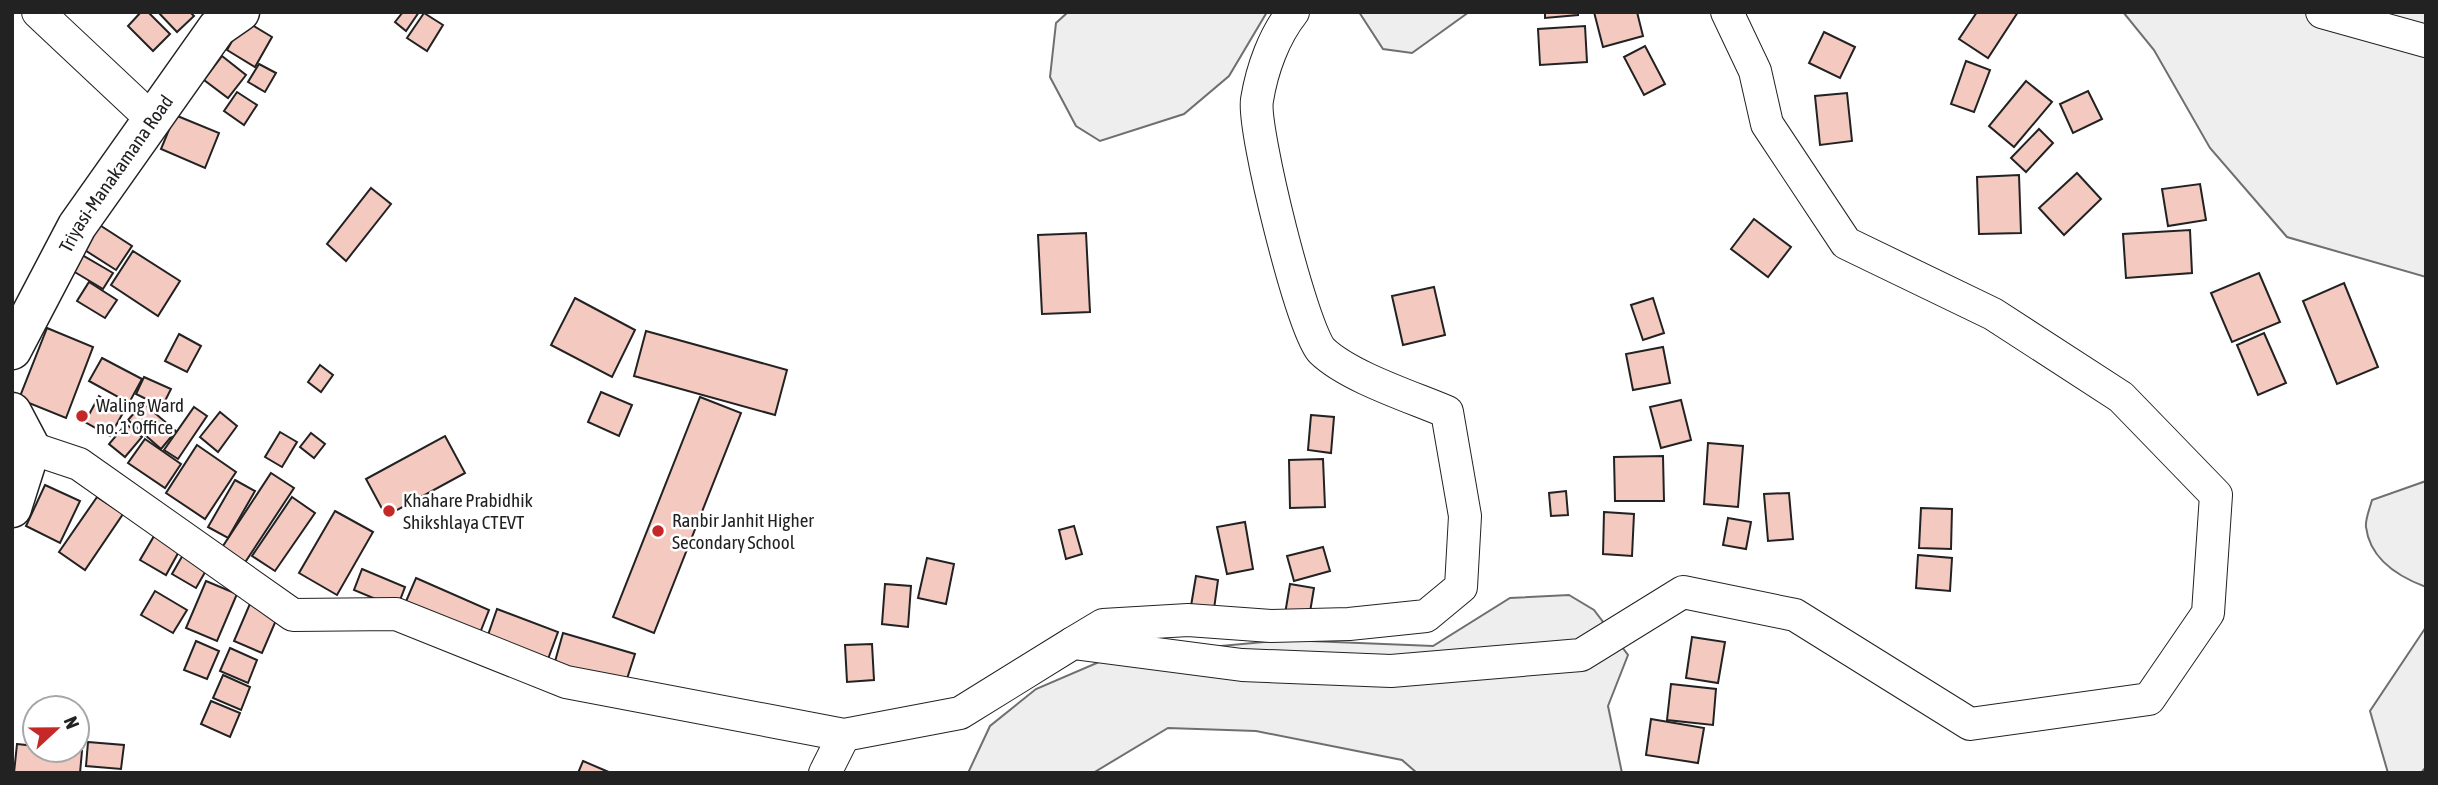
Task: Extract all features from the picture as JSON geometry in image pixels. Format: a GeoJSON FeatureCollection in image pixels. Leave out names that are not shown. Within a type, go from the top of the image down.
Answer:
{"type":"FeatureCollection","features":[{"type":"Feature","properties":{"kind":"street"},"geometry":{"type":"LineString","coordinates":[[38,12],[153,120]]}},
{"type":"Feature","properties":{"kind":"street","name":"Triyasi-Manakamana Road"},"geometry":{"type":"LineString","coordinates":[[12,350],[77,226],[217,28],[240,12]]}},
{"type":"Feature","properties":{"kind":"street"},"geometry":{"type":"LineString","coordinates":[[22,434],[79,464],[293,615],[396,614],[566,682],[844,735],[960,713],[1103,625],[1188,620],[1271,626],[1336,624],[1426,616],[1461,587],[1465,516],[1447,412],[1364,376],[1321,350],[1289,264],[1266,175],[1256,102],[1278,32],[1293,12]]}},
{"type":"Feature","properties":{"kind":"street"},"geometry":{"type":"LineString","coordinates":[[1073,643],[1242,665],[1404,670],[1581,655],[1683,592],[1795,615],[1969,724],[2148,699],[2208,613],[2216,495],[2121,397],[1993,314],[1846,243],[1766,124],[1755,71],[1727,12]]}},
{"type":"Feature","properties":{"kind":"street"},"geometry":{"type":"LineString","coordinates":[[2322,12],[2426,41]]}},
{"type":"Feature","properties":{"kind":"street"},"geometry":{"type":"LineString","coordinates":[[12,412],[22,434],[12,508]]}},
{"type":"Feature","properties":{"kind":"street"},"geometry":{"type":"LineString","coordinates":[[825,773],[844,735]]}},
{"type":"Feature","properties":{"kind":"shaded area"},"geometry":{"type":"Polygon","coordinates":[[[1068,12],[1267,12],[1229,76],[1184,114],[1100,141],[1076,126],[1050,77],[1056,23],[1068,12]]]}},
{"type":"Feature","properties":{"kind":"shaded area"},"geometry":{"type":"Polygon","coordinates":[[[1359,12],[1469,12],[1412,53],[1383,49],[1359,12]]]}},
{"type":"Feature","properties":{"kind":"shaded area"},"geometry":{"type":"Polygon","coordinates":[[[2123,12],[2426,12],[2426,277],[2287,237],[2210,148],[2154,50],[2123,12]]]}},
{"type":"Feature","properties":{"kind":"shaded area"},"geometry":{"type":"Polygon","coordinates":[[[2426,481],[2426,587],[2387,566],[2373,549],[2366,524],[2372,500],[2426,481]]]}},
{"type":"Feature","properties":{"kind":"shaded area"},"geometry":{"type":"Polygon","coordinates":[[[1569,595],[1594,610],[1628,655],[1608,706],[1622,773],[1417,773],[1402,760],[1256,731],[1168,728],[1093,773],[968,773],[990,726],[1036,689],[1113,656],[1285,640],[1433,646],[1510,598],[1569,595]]]}},
{"type":"Feature","properties":{"kind":"shaded area"},"geometry":{"type":"Polygon","coordinates":[[[2426,627],[2426,767],[2421,773],[2388,773],[2370,711],[2426,627]]]}},
{"type":"Feature","properties":{"kind":"building"},"geometry":{"type":"Polygon","coordinates":[[[141,12],[148,12],[170,34],[153,51],[128,26],[141,12]]]}},
{"type":"Feature","properties":{"kind":"building"},"geometry":{"type":"Polygon","coordinates":[[[158,12],[190,12],[194,16],[177,32],[158,12]]]}},
{"type":"Feature","properties":{"kind":"building"},"geometry":{"type":"Polygon","coordinates":[[[403,12],[419,12],[406,31],[395,22],[403,12]]]}},
{"type":"Feature","properties":{"kind":"building"},"geometry":{"type":"Polygon","coordinates":[[[1545,12],[1578,12],[1578,15],[1545,18],[1545,12]]]}},
{"type":"Feature","properties":{"kind":"building"},"geometry":{"type":"Polygon","coordinates":[[[1594,12],[1637,12],[1643,36],[1603,47],[1594,12]]]}},
{"type":"Feature","properties":{"kind":"building"},"geometry":{"type":"Polygon","coordinates":[[[1977,12],[2018,12],[1988,58],[1959,39],[1977,12]]]}},
{"type":"Feature","properties":{"kind":"building"},"geometry":{"type":"Polygon","coordinates":[[[424,13],[443,25],[427,51],[407,38],[424,13]]]}},
{"type":"Feature","properties":{"kind":"building"},"geometry":{"type":"Polygon","coordinates":[[[244,20],[272,37],[255,67],[227,50],[244,20]]]}},
{"type":"Feature","properties":{"kind":"building"},"geometry":{"type":"Polygon","coordinates":[[[1585,26],[1587,62],[1540,65],[1538,29],[1585,26]]]}},
{"type":"Feature","properties":{"kind":"building"},"geometry":{"type":"Polygon","coordinates":[[[1824,32],[1855,47],[1840,78],[1809,63],[1824,32]]]}},
{"type":"Feature","properties":{"kind":"building"},"geometry":{"type":"Polygon","coordinates":[[[1645,46],[1665,84],[1644,95],[1624,57],[1645,46]]]}},
{"type":"Feature","properties":{"kind":"building"},"geometry":{"type":"Polygon","coordinates":[[[222,56],[246,75],[228,98],[204,80],[222,56]]]}},
{"type":"Feature","properties":{"kind":"building"},"geometry":{"type":"Polygon","coordinates":[[[1966,61],[1990,70],[1974,112],[1951,104],[1966,61]]]}},
{"type":"Feature","properties":{"kind":"building"},"geometry":{"type":"Polygon","coordinates":[[[259,64],[276,73],[265,92],[248,82],[259,64]]]}},
{"type":"Feature","properties":{"kind":"building"},"geometry":{"type":"Polygon","coordinates":[[[2026,81],[2052,102],[2014,147],[1989,126],[2026,81]]]}},
{"type":"Feature","properties":{"kind":"building"},"geometry":{"type":"Polygon","coordinates":[[[2088,91],[2102,119],[2073,133],[2060,104],[2088,91]]]}},
{"type":"Feature","properties":{"kind":"building"},"geometry":{"type":"Polygon","coordinates":[[[237,92],[257,105],[244,125],[224,111],[237,92]]]}},
{"type":"Feature","properties":{"kind":"building"},"geometry":{"type":"Polygon","coordinates":[[[1847,93],[1852,141],[1820,145],[1815,96],[1847,93]]]}},
{"type":"Feature","properties":{"kind":"building"},"geometry":{"type":"Polygon","coordinates":[[[175,115],[219,133],[205,168],[161,149],[175,115]]]}},
{"type":"Feature","properties":{"kind":"building"},"geometry":{"type":"Polygon","coordinates":[[[2039,129],[2053,143],[2026,172],[2011,158],[2039,129]]]}},
{"type":"Feature","properties":{"kind":"building"},"geometry":{"type":"Polygon","coordinates":[[[2077,173],[2101,199],[2064,235],[2039,208],[2077,173]]]}},
{"type":"Feature","properties":{"kind":"building"},"geometry":{"type":"Polygon","coordinates":[[[2019,175],[2021,233],[1979,234],[1977,177],[2019,175]]]}},
{"type":"Feature","properties":{"kind":"building"},"geometry":{"type":"Polygon","coordinates":[[[2200,184],[2206,220],[2168,226],[2162,189],[2200,184]]]}},
{"type":"Feature","properties":{"kind":"building"},"geometry":{"type":"Polygon","coordinates":[[[371,188],[391,204],[346,261],[327,244],[371,188]]]}},
{"type":"Feature","properties":{"kind":"building"},"geometry":{"type":"Polygon","coordinates":[[[1754,219],[1791,247],[1768,277],[1731,249],[1754,219]]]}},
{"type":"Feature","properties":{"kind":"building"},"geometry":{"type":"Polygon","coordinates":[[[95,222],[132,246],[116,270],[80,247],[95,222]]]}},
{"type":"Feature","properties":{"kind":"building"},"geometry":{"type":"Polygon","coordinates":[[[2190,230],[2192,273],[2126,278],[2123,234],[2190,230]]]}},
{"type":"Feature","properties":{"kind":"building"},"geometry":{"type":"Polygon","coordinates":[[[1086,233],[1090,312],[1042,314],[1038,235],[1086,233]]]}},
{"type":"Feature","properties":{"kind":"building"},"geometry":{"type":"Polygon","coordinates":[[[133,251],[180,281],[158,316],[111,285],[133,251]]]}},
{"type":"Feature","properties":{"kind":"building"},"geometry":{"type":"Polygon","coordinates":[[[77,252],[113,273],[103,289],[68,268],[77,252]]]}},
{"type":"Feature","properties":{"kind":"building"},"geometry":{"type":"Polygon","coordinates":[[[2259,273],[2280,322],[2232,342],[2211,293],[2259,273]]]}},
{"type":"Feature","properties":{"kind":"building"},"geometry":{"type":"Polygon","coordinates":[[[89,282],[117,300],[105,318],[77,301],[89,282]]]}},
{"type":"Feature","properties":{"kind":"building"},"geometry":{"type":"Polygon","coordinates":[[[2344,283],[2378,367],[2337,384],[2303,301],[2344,283]]]}},
{"type":"Feature","properties":{"kind":"building"},"geometry":{"type":"Polygon","coordinates":[[[1434,287],[1445,335],[1403,345],[1392,296],[1434,287]]]}},
{"type":"Feature","properties":{"kind":"building"},"geometry":{"type":"Polygon","coordinates":[[[575,298],[635,330],[612,377],[551,345],[575,298]]]}},
{"type":"Feature","properties":{"kind":"building"},"geometry":{"type":"Polygon","coordinates":[[[1653,298],[1664,333],[1643,340],[1631,305],[1653,298]]]}},
{"type":"Feature","properties":{"kind":"building"},"geometry":{"type":"Polygon","coordinates":[[[47,328],[93,347],[66,418],[19,399],[47,328]]]}},
{"type":"Feature","properties":{"kind":"building"},"geometry":{"type":"Polygon","coordinates":[[[646,331],[787,370],[775,415],[634,376],[646,331]]]}},
{"type":"Feature","properties":{"kind":"building"},"geometry":{"type":"Polygon","coordinates":[[[2264,333],[2286,383],[2258,395],[2237,345],[2264,333]]]}},
{"type":"Feature","properties":{"kind":"building"},"geometry":{"type":"Polygon","coordinates":[[[179,334],[201,346],[187,372],[165,361],[179,334]]]}},
{"type":"Feature","properties":{"kind":"building"},"geometry":{"type":"Polygon","coordinates":[[[1663,347],[1670,383],[1633,390],[1626,354],[1663,347]]]}},
{"type":"Feature","properties":{"kind":"building"},"geometry":{"type":"Polygon","coordinates":[[[102,358],[142,379],[129,403],[89,381],[102,358]]]}},
{"type":"Feature","properties":{"kind":"building"},"geometry":{"type":"Polygon","coordinates":[[[320,365],[333,375],[321,392],[308,382],[320,365]]]}},
{"type":"Feature","properties":{"kind":"building"},"geometry":{"type":"Polygon","coordinates":[[[144,377],[171,389],[162,407],[136,394],[144,377]]]}},
{"type":"Feature","properties":{"kind":"building"},"geometry":{"type":"Polygon","coordinates":[[[601,392],[632,405],[619,436],[588,422],[601,392]]]}},
{"type":"Feature","properties":{"kind":"building"},"geometry":{"type":"Polygon","coordinates":[[[99,396],[124,411],[110,436],[85,422],[99,396]]]}},
{"type":"Feature","properties":{"kind":"building"},"geometry":{"type":"Polygon","coordinates":[[[700,397],[741,413],[654,633],[613,617],[700,397]]]}},
{"type":"Feature","properties":{"kind":"building"},"geometry":{"type":"Polygon","coordinates":[[[1681,400],[1691,440],[1661,448],[1650,407],[1681,400]]]}},
{"type":"Feature","properties":{"kind":"building"},"geometry":{"type":"Polygon","coordinates":[[[143,403],[176,431],[161,449],[128,420],[143,403]]]}},
{"type":"Feature","properties":{"kind":"building"},"geometry":{"type":"Polygon","coordinates":[[[194,407],[207,416],[178,459],[164,450],[194,407]]]}},
{"type":"Feature","properties":{"kind":"building"},"geometry":{"type":"Polygon","coordinates":[[[220,412],[237,426],[218,452],[200,437],[220,412]]]}},
{"type":"Feature","properties":{"kind":"building"},"geometry":{"type":"Polygon","coordinates":[[[1311,415],[1334,417],[1331,453],[1308,450],[1311,415]]]}},
{"type":"Feature","properties":{"kind":"building"},"geometry":{"type":"Polygon","coordinates":[[[126,424],[142,437],[125,457],[109,444],[126,424]]]}},
{"type":"Feature","properties":{"kind":"building"},"geometry":{"type":"Polygon","coordinates":[[[280,432],[297,442],[282,467],[265,457],[280,432]]]}},
{"type":"Feature","properties":{"kind":"building"},"geometry":{"type":"Polygon","coordinates":[[[311,433],[325,444],[314,458],[300,447],[311,433]]]}},
{"type":"Feature","properties":{"kind":"building"},"geometry":{"type":"Polygon","coordinates":[[[445,436],[465,473],[386,516],[366,479],[445,436]]]}},
{"type":"Feature","properties":{"kind":"building"},"geometry":{"type":"Polygon","coordinates":[[[145,439],[181,464],[165,488],[128,463],[145,439]]]}},
{"type":"Feature","properties":{"kind":"building"},"geometry":{"type":"Polygon","coordinates":[[[1708,443],[1743,446],[1738,507],[1704,504],[1708,443]]]}},
{"type":"Feature","properties":{"kind":"building"},"geometry":{"type":"Polygon","coordinates":[[[197,445],[236,472],[205,519],[166,493],[197,445]]]}},
{"type":"Feature","properties":{"kind":"building"},"geometry":{"type":"Polygon","coordinates":[[[1663,456],[1664,501],[1615,501],[1614,457],[1663,456]]]}},
{"type":"Feature","properties":{"kind":"building"},"geometry":{"type":"Polygon","coordinates":[[[1323,459],[1325,507],[1290,508],[1289,460],[1323,459]]]}},
{"type":"Feature","properties":{"kind":"building"},"geometry":{"type":"Polygon","coordinates":[[[271,473],[294,488],[244,564],[221,549],[271,473]]]}},
{"type":"Feature","properties":{"kind":"building"},"geometry":{"type":"Polygon","coordinates":[[[235,480],[255,491],[228,538],[208,527],[235,480]]]}},
{"type":"Feature","properties":{"kind":"building"},"geometry":{"type":"Polygon","coordinates":[[[45,485],[80,501],[60,543],[26,526],[45,485]]]}},
{"type":"Feature","properties":{"kind":"building"},"geometry":{"type":"Polygon","coordinates":[[[1566,491],[1568,515],[1551,516],[1549,493],[1566,491]]]}},
{"type":"Feature","properties":{"kind":"building"},"geometry":{"type":"Polygon","coordinates":[[[1789,493],[1793,539],[1768,541],[1764,494],[1789,493]]]}},
{"type":"Feature","properties":{"kind":"building"},"geometry":{"type":"Polygon","coordinates":[[[97,497],[123,514],[85,570],[59,552],[97,497]]]}},
{"type":"Feature","properties":{"kind":"building"},"geometry":{"type":"Polygon","coordinates":[[[292,497],[315,513],[275,571],[252,556],[292,497]]]}},
{"type":"Feature","properties":{"kind":"building"},"geometry":{"type":"Polygon","coordinates":[[[1921,508],[1952,509],[1951,549],[1919,548],[1921,508]]]}},
{"type":"Feature","properties":{"kind":"building"},"geometry":{"type":"Polygon","coordinates":[[[335,511],[373,532],[337,595],[299,573],[335,511]]]}},
{"type":"Feature","properties":{"kind":"building"},"geometry":{"type":"Polygon","coordinates":[[[1604,512],[1634,514],[1632,556],[1603,554],[1604,512]]]}},
{"type":"Feature","properties":{"kind":"building"},"geometry":{"type":"Polygon","coordinates":[[[1728,518],[1751,522],[1746,549],[1723,545],[1728,518]]]}},
{"type":"Feature","properties":{"kind":"building"},"geometry":{"type":"Polygon","coordinates":[[[1245,522],[1253,569],[1227,574],[1217,527],[1245,522]]]}},
{"type":"Feature","properties":{"kind":"building"},"geometry":{"type":"Polygon","coordinates":[[[1074,526],[1082,554],[1066,559],[1059,530],[1074,526]]]}},
{"type":"Feature","properties":{"kind":"building"},"geometry":{"type":"Polygon","coordinates":[[[157,531],[182,546],[166,575],[140,560],[157,531]]]}},
{"type":"Feature","properties":{"kind":"building"},"geometry":{"type":"Polygon","coordinates":[[[1323,547],[1330,571],[1294,581],[1287,556],[1323,547]]]}},
{"type":"Feature","properties":{"kind":"building"},"geometry":{"type":"Polygon","coordinates":[[[184,553],[208,567],[196,588],[172,574],[184,553]]]}},
{"type":"Feature","properties":{"kind":"building"},"geometry":{"type":"Polygon","coordinates":[[[1918,555],[1952,558],[1950,591],[1916,588],[1918,555]]]}},
{"type":"Feature","properties":{"kind":"building"},"geometry":{"type":"Polygon","coordinates":[[[927,558],[954,564],[946,604],[918,598],[927,558]]]}},
{"type":"Feature","properties":{"kind":"building"},"geometry":{"type":"Polygon","coordinates":[[[362,569],[405,587],[397,608],[354,590],[362,569]]]}},
{"type":"Feature","properties":{"kind":"building"},"geometry":{"type":"Polygon","coordinates":[[[1196,576],[1218,580],[1214,609],[1191,606],[1196,576]]]}},
{"type":"Feature","properties":{"kind":"building"},"geometry":{"type":"Polygon","coordinates":[[[416,578],[489,610],[478,638],[404,606],[416,578]]]}},
{"type":"Feature","properties":{"kind":"building"},"geometry":{"type":"Polygon","coordinates":[[[206,581],[237,594],[217,641],[186,628],[206,581]]]}},
{"type":"Feature","properties":{"kind":"building"},"geometry":{"type":"Polygon","coordinates":[[[885,584],[911,586],[908,627],[882,624],[885,584]]]}},
{"type":"Feature","properties":{"kind":"building"},"geometry":{"type":"Polygon","coordinates":[[[1290,584],[1314,588],[1309,618],[1285,614],[1290,584]]]}},
{"type":"Feature","properties":{"kind":"building"},"geometry":{"type":"Polygon","coordinates":[[[155,591],[187,610],[173,633],[141,615],[155,591]]]}},
{"type":"Feature","properties":{"kind":"building"},"geometry":{"type":"Polygon","coordinates":[[[252,599],[280,611],[262,653],[234,641],[252,599]]]}},
{"type":"Feature","properties":{"kind":"building"},"geometry":{"type":"Polygon","coordinates":[[[497,609],[558,632],[548,659],[488,635],[497,609]]]}},
{"type":"Feature","properties":{"kind":"building"},"geometry":{"type":"Polygon","coordinates":[[[563,633],[635,654],[625,685],[554,665],[563,633]]]}},
{"type":"Feature","properties":{"kind":"building"},"geometry":{"type":"Polygon","coordinates":[[[1692,637],[1725,642],[1718,683],[1686,678],[1692,637]]]}},
{"type":"Feature","properties":{"kind":"building"},"geometry":{"type":"Polygon","coordinates":[[[196,641],[219,651],[207,679],[184,670],[196,641]]]}},
{"type":"Feature","properties":{"kind":"building"},"geometry":{"type":"Polygon","coordinates":[[[872,644],[874,680],[847,682],[845,645],[872,644]]]}},
{"type":"Feature","properties":{"kind":"building"},"geometry":{"type":"Polygon","coordinates":[[[230,648],[257,660],[248,683],[220,671],[230,648]]]}},
{"type":"Feature","properties":{"kind":"building"},"geometry":{"type":"Polygon","coordinates":[[[223,675],[250,687],[241,710],[213,698],[223,675]]]}},
{"type":"Feature","properties":{"kind":"building"},"geometry":{"type":"Polygon","coordinates":[[[1671,684],[1716,689],[1713,725],[1667,720],[1671,684]]]}},
{"type":"Feature","properties":{"kind":"building"},"geometry":{"type":"Polygon","coordinates":[[[211,701],[240,713],[230,737],[201,724],[211,701]]]}},
{"type":"Feature","properties":{"kind":"building"},"geometry":{"type":"Polygon","coordinates":[[[1651,719],[1704,728],[1698,763],[1646,755],[1651,719]]]}},
{"type":"Feature","properties":{"kind":"building"},"geometry":{"type":"Polygon","coordinates":[[[91,742],[124,745],[121,769],[86,766],[91,764],[91,742]]]}},
{"type":"Feature","properties":{"kind":"building"},"geometry":{"type":"Polygon","coordinates":[[[17,744],[21,744],[21,764],[81,764],[80,773],[14,773],[17,744]]]}},
{"type":"Feature","properties":{"kind":"building"},"geometry":{"type":"Polygon","coordinates":[[[583,761],[611,773],[578,773],[583,761]]]}},
{"type":"Feature","properties":{"kind":"place","name":"Waling Ward no. 1 Office"},"geometry":{"type":"Point","coordinates":[82,416]}},
{"type":"Feature","properties":{"kind":"place","name":"Khahare Prabidhik Shikshlaya CTEVT"},"geometry":{"type":"Point","coordinates":[389,511]}},
{"type":"Feature","properties":{"kind":"place","name":"Ranbir Janhit Higher Secondary School"},"geometry":{"type":"Point","coordinates":[658,531]}}]}
